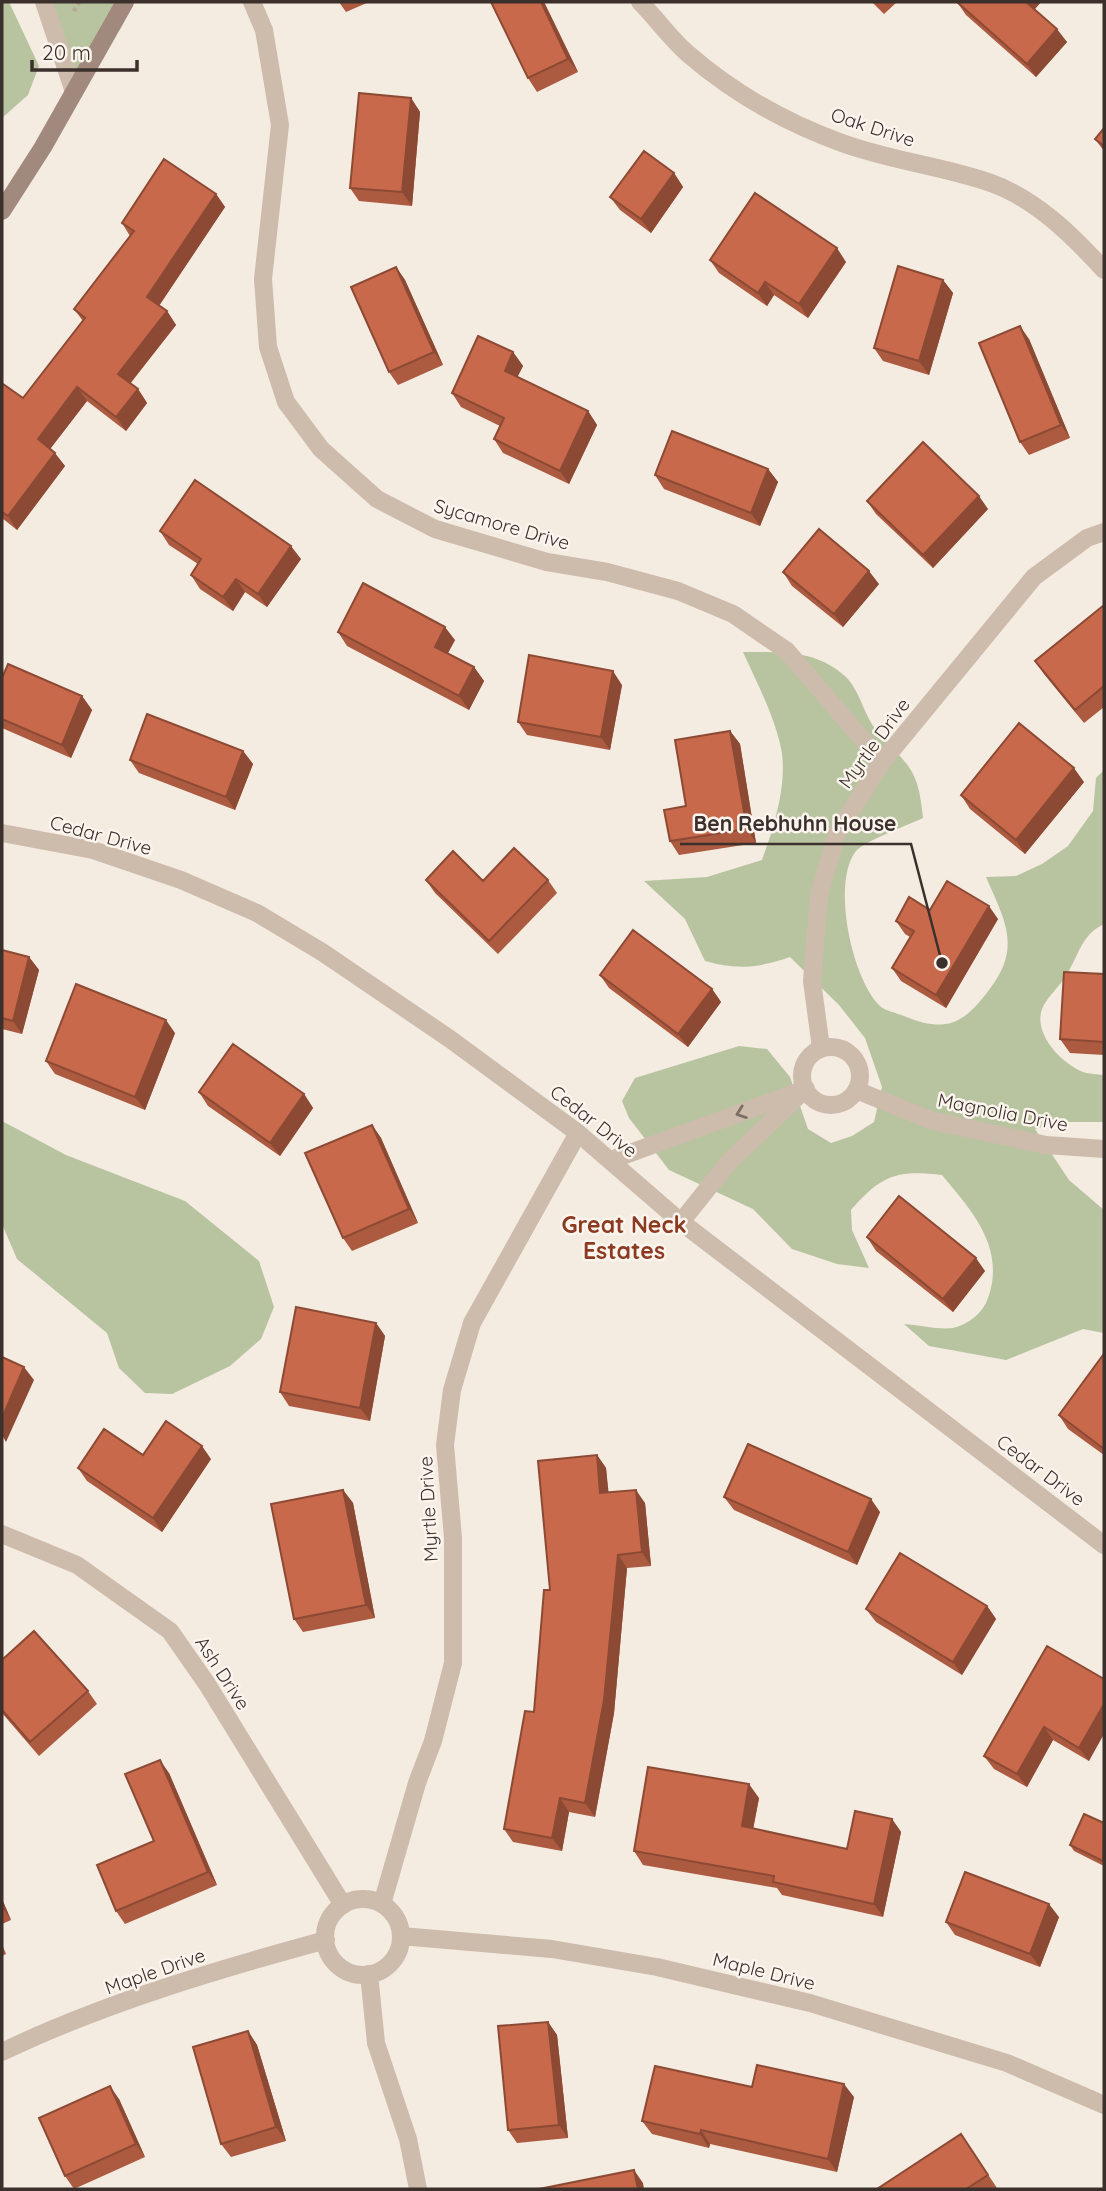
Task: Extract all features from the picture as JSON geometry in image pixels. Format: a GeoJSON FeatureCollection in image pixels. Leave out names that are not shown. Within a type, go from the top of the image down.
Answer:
{"type":"FeatureCollection","features":[{"type":"Feature","properties":{"kind":"main road"},"geometry":{"type":"LineString","coordinates":[[2,211],[44,147],[125,2]]}},
{"type":"Feature","properties":{"kind":"street"},"geometry":{"type":"LineString","coordinates":[[44,2],[74,92]]}},
{"type":"Feature","properties":{"kind":"street","name":"Sycamore Drive"},"geometry":{"type":"LineString","coordinates":[[252,2],[264,30],[281,125],[263,279],[268,347],[286,402],[321,449],[377,499],[435,529],[547,562],[607,572],[678,591],[733,614],[787,651],[881,762]]}},
{"type":"Feature","properties":{"kind":"street","name":"Oak Drive"},"geometry":{"type":"LineString","coordinates":[[640,2],[685,51],[733,89],[843,144],[993,184],[1030,204],[1074,237],[1104,270]]}},
{"type":"Feature","properties":{"kind":"street","name":"Myrtle Drive"},"geometry":{"type":"LineString","coordinates":[[821,1048],[812,981],[819,895],[837,833],[881,762],[1034,577],[1087,538],[1104,532]]}},
{"type":"Feature","properties":{"kind":"street","name":"Cedar Drive"},"geometry":{"type":"LineString","coordinates":[[2,833],[93,850],[181,880],[257,913],[322,952],[450,1039],[578,1133],[681,1222],[1104,1545]]}},
{"type":"Feature","properties":{"kind":"street"},"geometry":{"type":"LineString","coordinates":[[821,1048],[845,1050],[854,1057],[859,1067],[856,1090],[850,1098],[830,1105],[812,1097],[806,1089],[802,1070],[805,1063],[821,1048]]}},
{"type":"Feature","properties":{"kind":"street"},"geometry":{"type":"LineString","coordinates":[[611,1160],[806,1089]]}},
{"type":"Feature","properties":{"kind":"street"},"geometry":{"type":"LineString","coordinates":[[681,1222],[728,1163],[806,1089]]}},
{"type":"Feature","properties":{"kind":"street","name":"Magnolia Drive"},"geometry":{"type":"LineString","coordinates":[[856,1090],[933,1121],[1046,1145],[1104,1149]]}},
{"type":"Feature","properties":{"kind":"street","name":"Myrtle Drive"},"geometry":{"type":"LineString","coordinates":[[382,1904],[417,1783],[433,1741],[453,1663],[453,1538],[445,1445],[452,1390],[472,1323],[578,1133]]}},
{"type":"Feature","properties":{"kind":"street","name":"Ash Drive"},"geometry":{"type":"LineString","coordinates":[[2,1534],[77,1566],[170,1631],[207,1684],[343,1905]]}},
{"type":"Feature","properties":{"kind":"street"},"geometry":{"type":"LineString","coordinates":[[357,1900],[382,1904],[398,1924],[401,1936],[394,1960],[385,1968],[369,1974],[350,1973],[340,1968],[331,1959],[326,1940],[328,1923],[343,1905],[357,1900]]}},
{"type":"Feature","properties":{"kind":"street","name":"Maple Drive"},"geometry":{"type":"LineString","coordinates":[[401,1936],[552,1949],[657,1967],[810,2003],[1007,2063],[1104,2105]]}},
{"type":"Feature","properties":{"kind":"street","name":"Maple Drive"},"geometry":{"type":"LineString","coordinates":[[2,2052],[52,2028],[264,1957],[326,1940]]}},
{"type":"Feature","properties":{"kind":"street"},"geometry":{"type":"LineString","coordinates":[[369,1974],[376,2043],[408,2139],[418,2189]]}},
{"type":"Feature","properties":{"kind":"green space"},"geometry":{"type":"Polygon","coordinates":[[[2,2],[9,2],[39,66],[28,95],[2,118],[2,2]]]}},
{"type":"Feature","properties":{"kind":"green space"},"geometry":{"type":"Polygon","coordinates":[[[50,2],[117,2],[75,77],[50,2]]]}},
{"type":"Feature","properties":{"kind":"green space"},"geometry":{"type":"Polygon","coordinates":[[[743,652],[797,654],[834,667],[850,682],[877,731],[915,777],[923,818],[877,838],[856,851],[849,865],[845,885],[845,907],[854,954],[870,993],[882,1008],[918,1021],[931,1024],[952,1022],[971,1011],[989,990],[999,975],[1008,947],[1004,921],[986,877],[1016,876],[1042,864],[1068,846],[1093,811],[1096,778],[1104,770],[1104,924],[1085,940],[1064,979],[1042,1009],[1040,1019],[1045,1038],[1066,1062],[1083,1072],[1104,1075],[1104,1122],[1059,1122],[1035,1129],[1069,1180],[1104,1210],[1104,1333],[1083,1329],[1006,1360],[929,1346],[904,1324],[953,1328],[965,1324],[983,1308],[992,1280],[993,1263],[983,1231],[942,1175],[901,1175],[881,1182],[872,1189],[851,1210],[852,1230],[869,1268],[837,1264],[792,1249],[753,1209],[669,1170],[629,1118],[622,1101],[635,1078],[739,1046],[767,1049],[790,1077],[808,1129],[831,1143],[852,1136],[874,1122],[882,1087],[865,1038],[839,1005],[790,957],[748,967],[705,961],[685,919],[644,881],[707,877],[762,860],[779,805],[783,761],[774,723],[743,652]]]}},
{"type":"Feature","properties":{"kind":"green space"},"geometry":{"type":"Polygon","coordinates":[[[2,1121],[66,1155],[185,1201],[259,1261],[274,1307],[261,1339],[230,1366],[172,1394],[145,1393],[119,1368],[107,1333],[17,1259],[2,1224],[2,1121]]]}},
{"type":"Feature","properties":{"kind":"building"},"geometry":{"type":"Polygon","coordinates":[[[491,2],[541,2],[568,59],[528,78],[491,2]]]}},
{"type":"Feature","properties":{"kind":"building"},"geometry":{"type":"Polygon","coordinates":[[[957,2],[1026,2],[1057,29],[1027,64],[957,2]]]}},
{"type":"Feature","properties":{"kind":"building"},"geometry":{"type":"Polygon","coordinates":[[[359,93],[411,98],[402,192],[350,188],[359,93]]]}},
{"type":"Feature","properties":{"kind":"building"},"geometry":{"type":"Polygon","coordinates":[[[1104,128],[1104,146],[1095,139],[1104,128]]]}},
{"type":"Feature","properties":{"kind":"building"},"geometry":{"type":"Polygon","coordinates":[[[644,151],[674,173],[641,219],[610,197],[644,151]]]}},
{"type":"Feature","properties":{"kind":"building"},"geometry":{"type":"Polygon","coordinates":[[[164,159],[216,194],[147,297],[167,311],[118,374],[138,389],[116,417],[77,387],[38,439],[55,453],[8,516],[2,512],[2,386],[3,384],[23,398],[85,318],[74,309],[134,231],[122,223],[164,159]]]}},
{"type":"Feature","properties":{"kind":"building"},"geometry":{"type":"Polygon","coordinates":[[[755,193],[837,248],[799,304],[765,282],[758,293],[710,260],[755,193]]]}},
{"type":"Feature","properties":{"kind":"building"},"geometry":{"type":"Polygon","coordinates":[[[898,266],[943,280],[919,361],[874,348],[898,266]]]}},
{"type":"Feature","properties":{"kind":"building"},"geometry":{"type":"Polygon","coordinates":[[[396,267],[434,352],[389,372],[351,287],[396,267]]]}},
{"type":"Feature","properties":{"kind":"building"},"geometry":{"type":"Polygon","coordinates":[[[1020,326],[1061,425],[1020,442],[979,343],[1020,326]]]}},
{"type":"Feature","properties":{"kind":"building"},"geometry":{"type":"Polygon","coordinates":[[[478,336],[513,352],[505,371],[588,411],[560,471],[494,439],[504,418],[452,393],[478,336]]]}},
{"type":"Feature","properties":{"kind":"building"},"geometry":{"type":"Polygon","coordinates":[[[672,431],[768,469],[751,513],[655,475],[672,431]]]}},
{"type":"Feature","properties":{"kind":"building"},"geometry":{"type":"Polygon","coordinates":[[[923,442],[979,496],[923,555],[867,501],[923,442]]]}},
{"type":"Feature","properties":{"kind":"building"},"geometry":{"type":"Polygon","coordinates":[[[195,480],[291,546],[258,594],[236,579],[223,597],[191,575],[201,559],[160,531],[195,480]]]}},
{"type":"Feature","properties":{"kind":"building"},"geometry":{"type":"Polygon","coordinates":[[[819,529],[869,571],[834,614],[783,572],[819,529]]]}},
{"type":"Feature","properties":{"kind":"building"},"geometry":{"type":"Polygon","coordinates":[[[363,583],[445,627],[435,647],[474,667],[459,696],[338,632],[363,583]]]}},
{"type":"Feature","properties":{"kind":"building"},"geometry":{"type":"Polygon","coordinates":[[[1104,605],[1104,686],[1075,710],[1035,661],[1104,605]]]}},
{"type":"Feature","properties":{"kind":"building"},"geometry":{"type":"Polygon","coordinates":[[[529,655],[613,671],[601,737],[518,722],[529,655]]]}},
{"type":"Feature","properties":{"kind":"building"},"geometry":{"type":"Polygon","coordinates":[[[8,664],[82,696],[62,745],[2,719],[2,678],[8,664]]]}},
{"type":"Feature","properties":{"kind":"building"},"geometry":{"type":"Polygon","coordinates":[[[147,714],[243,751],[226,797],[130,760],[147,714]]]}},
{"type":"Feature","properties":{"kind":"building"},"geometry":{"type":"Polygon","coordinates":[[[1019,723],[1074,768],[1016,840],[961,795],[1019,723]]]}},
{"type":"Feature","properties":{"kind":"building"},"geometry":{"type":"Polygon","coordinates":[[[730,731],[747,829],[670,841],[664,810],[686,806],[675,740],[730,731]]]}},
{"type":"Feature","properties":{"kind":"building"},"geometry":{"type":"Polygon","coordinates":[[[514,848],[548,880],[489,941],[426,880],[453,851],[483,881],[514,848]]]}},
{"type":"Feature","properties":{"kind":"building"},"geometry":{"type":"Polygon","coordinates":[[[947,881],[989,906],[936,995],[892,968],[914,931],[896,921],[909,897],[930,910],[947,881]]]}},
{"type":"Feature","properties":{"kind":"building"},"geometry":{"type":"Polygon","coordinates":[[[633,930],[712,989],[678,1034],[600,975],[633,930]]]}},
{"type":"Feature","properties":{"kind":"building"},"geometry":{"type":"Polygon","coordinates":[[[2,950],[29,957],[13,1021],[2,1018],[2,950]]]}},
{"type":"Feature","properties":{"kind":"building"},"geometry":{"type":"Polygon","coordinates":[[[1064,972],[1104,974],[1104,1042],[1060,1039],[1064,972]]]}},
{"type":"Feature","properties":{"kind":"building"},"geometry":{"type":"Polygon","coordinates":[[[76,984],[166,1020],[135,1097],[46,1061],[76,984]]]}},
{"type":"Feature","properties":{"kind":"building"},"geometry":{"type":"Polygon","coordinates":[[[233,1044],[304,1094],[270,1143],[199,1092],[233,1044]]]}},
{"type":"Feature","properties":{"kind":"building"},"geometry":{"type":"Polygon","coordinates":[[[372,1125],[409,1209],[343,1238],[305,1153],[372,1125]]]}},
{"type":"Feature","properties":{"kind":"building"},"geometry":{"type":"Polygon","coordinates":[[[899,1196],[976,1258],[943,1299],[867,1237],[899,1196]]]}},
{"type":"Feature","properties":{"kind":"building"},"geometry":{"type":"Polygon","coordinates":[[[296,1307],[376,1323],[360,1408],[280,1392],[296,1307]]]}},
{"type":"Feature","properties":{"kind":"building"},"geometry":{"type":"Polygon","coordinates":[[[1104,1356],[1104,1449],[1059,1415],[1104,1356]]]}},
{"type":"Feature","properties":{"kind":"building"},"geometry":{"type":"Polygon","coordinates":[[[2,1357],[24,1367],[2,1418],[2,1357]]]}},
{"type":"Feature","properties":{"kind":"building"},"geometry":{"type":"Polygon","coordinates":[[[166,1421],[202,1446],[153,1518],[78,1468],[104,1429],[143,1455],[166,1421]]]}},
{"type":"Feature","properties":{"kind":"building"},"geometry":{"type":"Polygon","coordinates":[[[748,1444],[871,1499],[848,1552],[724,1497],[748,1444]]]}},
{"type":"Feature","properties":{"kind":"building"},"geometry":{"type":"Polygon","coordinates":[[[597,1455],[600,1493],[636,1490],[642,1552],[618,1555],[604,1700],[585,1803],[560,1798],[552,1838],[504,1829],[525,1711],[534,1712],[544,1590],[550,1590],[538,1461],[597,1455]]]}},
{"type":"Feature","properties":{"kind":"building"},"geometry":{"type":"Polygon","coordinates":[[[343,1490],[366,1605],[294,1619],[271,1504],[343,1490]]]}},
{"type":"Feature","properties":{"kind":"building"},"geometry":{"type":"Polygon","coordinates":[[[900,1553],[987,1606],[953,1662],[866,1609],[900,1553]]]}},
{"type":"Feature","properties":{"kind":"building"},"geometry":{"type":"Polygon","coordinates":[[[34,1631],[88,1691],[30,1742],[2,1710],[2,1660],[34,1631]]]}},
{"type":"Feature","properties":{"kind":"building"},"geometry":{"type":"Polygon","coordinates":[[[1047,1646],[1104,1679],[1104,1704],[1079,1748],[1044,1727],[1017,1774],[984,1756],[1047,1646]]]}},
{"type":"Feature","properties":{"kind":"building"},"geometry":{"type":"Polygon","coordinates":[[[160,1760],[208,1872],[116,1911],[97,1865],[154,1841],[125,1774],[160,1760]]]}},
{"type":"Feature","properties":{"kind":"building"},"geometry":{"type":"Polygon","coordinates":[[[648,1767],[749,1784],[742,1826],[847,1849],[855,1811],[892,1819],[874,1904],[773,1882],[774,1876],[634,1851],[648,1767]]]}},
{"type":"Feature","properties":{"kind":"building"},"geometry":{"type":"Polygon","coordinates":[[[1084,1814],[1104,1823],[1103,1861],[1070,1845],[1084,1814]]]}},
{"type":"Feature","properties":{"kind":"building"},"geometry":{"type":"Polygon","coordinates":[[[965,1872],[1049,1904],[1030,1954],[946,1922],[965,1872]]]}},
{"type":"Feature","properties":{"kind":"building"},"geometry":{"type":"Polygon","coordinates":[[[548,2022],[559,2125],[508,2130],[498,2026],[548,2022]]]}},
{"type":"Feature","properties":{"kind":"building"},"geometry":{"type":"Polygon","coordinates":[[[248,2031],[276,2127],[221,2144],[193,2047],[248,2031]]]}},
{"type":"Feature","properties":{"kind":"building"},"geometry":{"type":"Polygon","coordinates":[[[757,2065],[844,2084],[828,2159],[701,2130],[700,2134],[642,2121],[655,2066],[752,2087],[757,2065]]]}},
{"type":"Feature","properties":{"kind":"building"},"geometry":{"type":"Polygon","coordinates":[[[110,2086],[136,2144],[65,2176],[39,2118],[110,2086]]]}},
{"type":"Feature","properties":{"kind":"building"},"geometry":{"type":"Polygon","coordinates":[[[961,2134],[988,2175],[966,2189],[877,2189],[961,2134]]]}},
{"type":"Feature","properties":{"kind":"building"},"geometry":{"type":"Polygon","coordinates":[[[634,2170],[638,2189],[539,2189],[634,2170]]]}},
{"type":"Feature","properties":{"kind":"place","name":"Ben Rebhuhn House"},"geometry":{"type":"Point","coordinates":[942,963]}},
{"type":"Feature","properties":{"kind":"district","name":"Great Neck Estates"},"geometry":{"type":"Point","coordinates":[624,1237]}}]}
